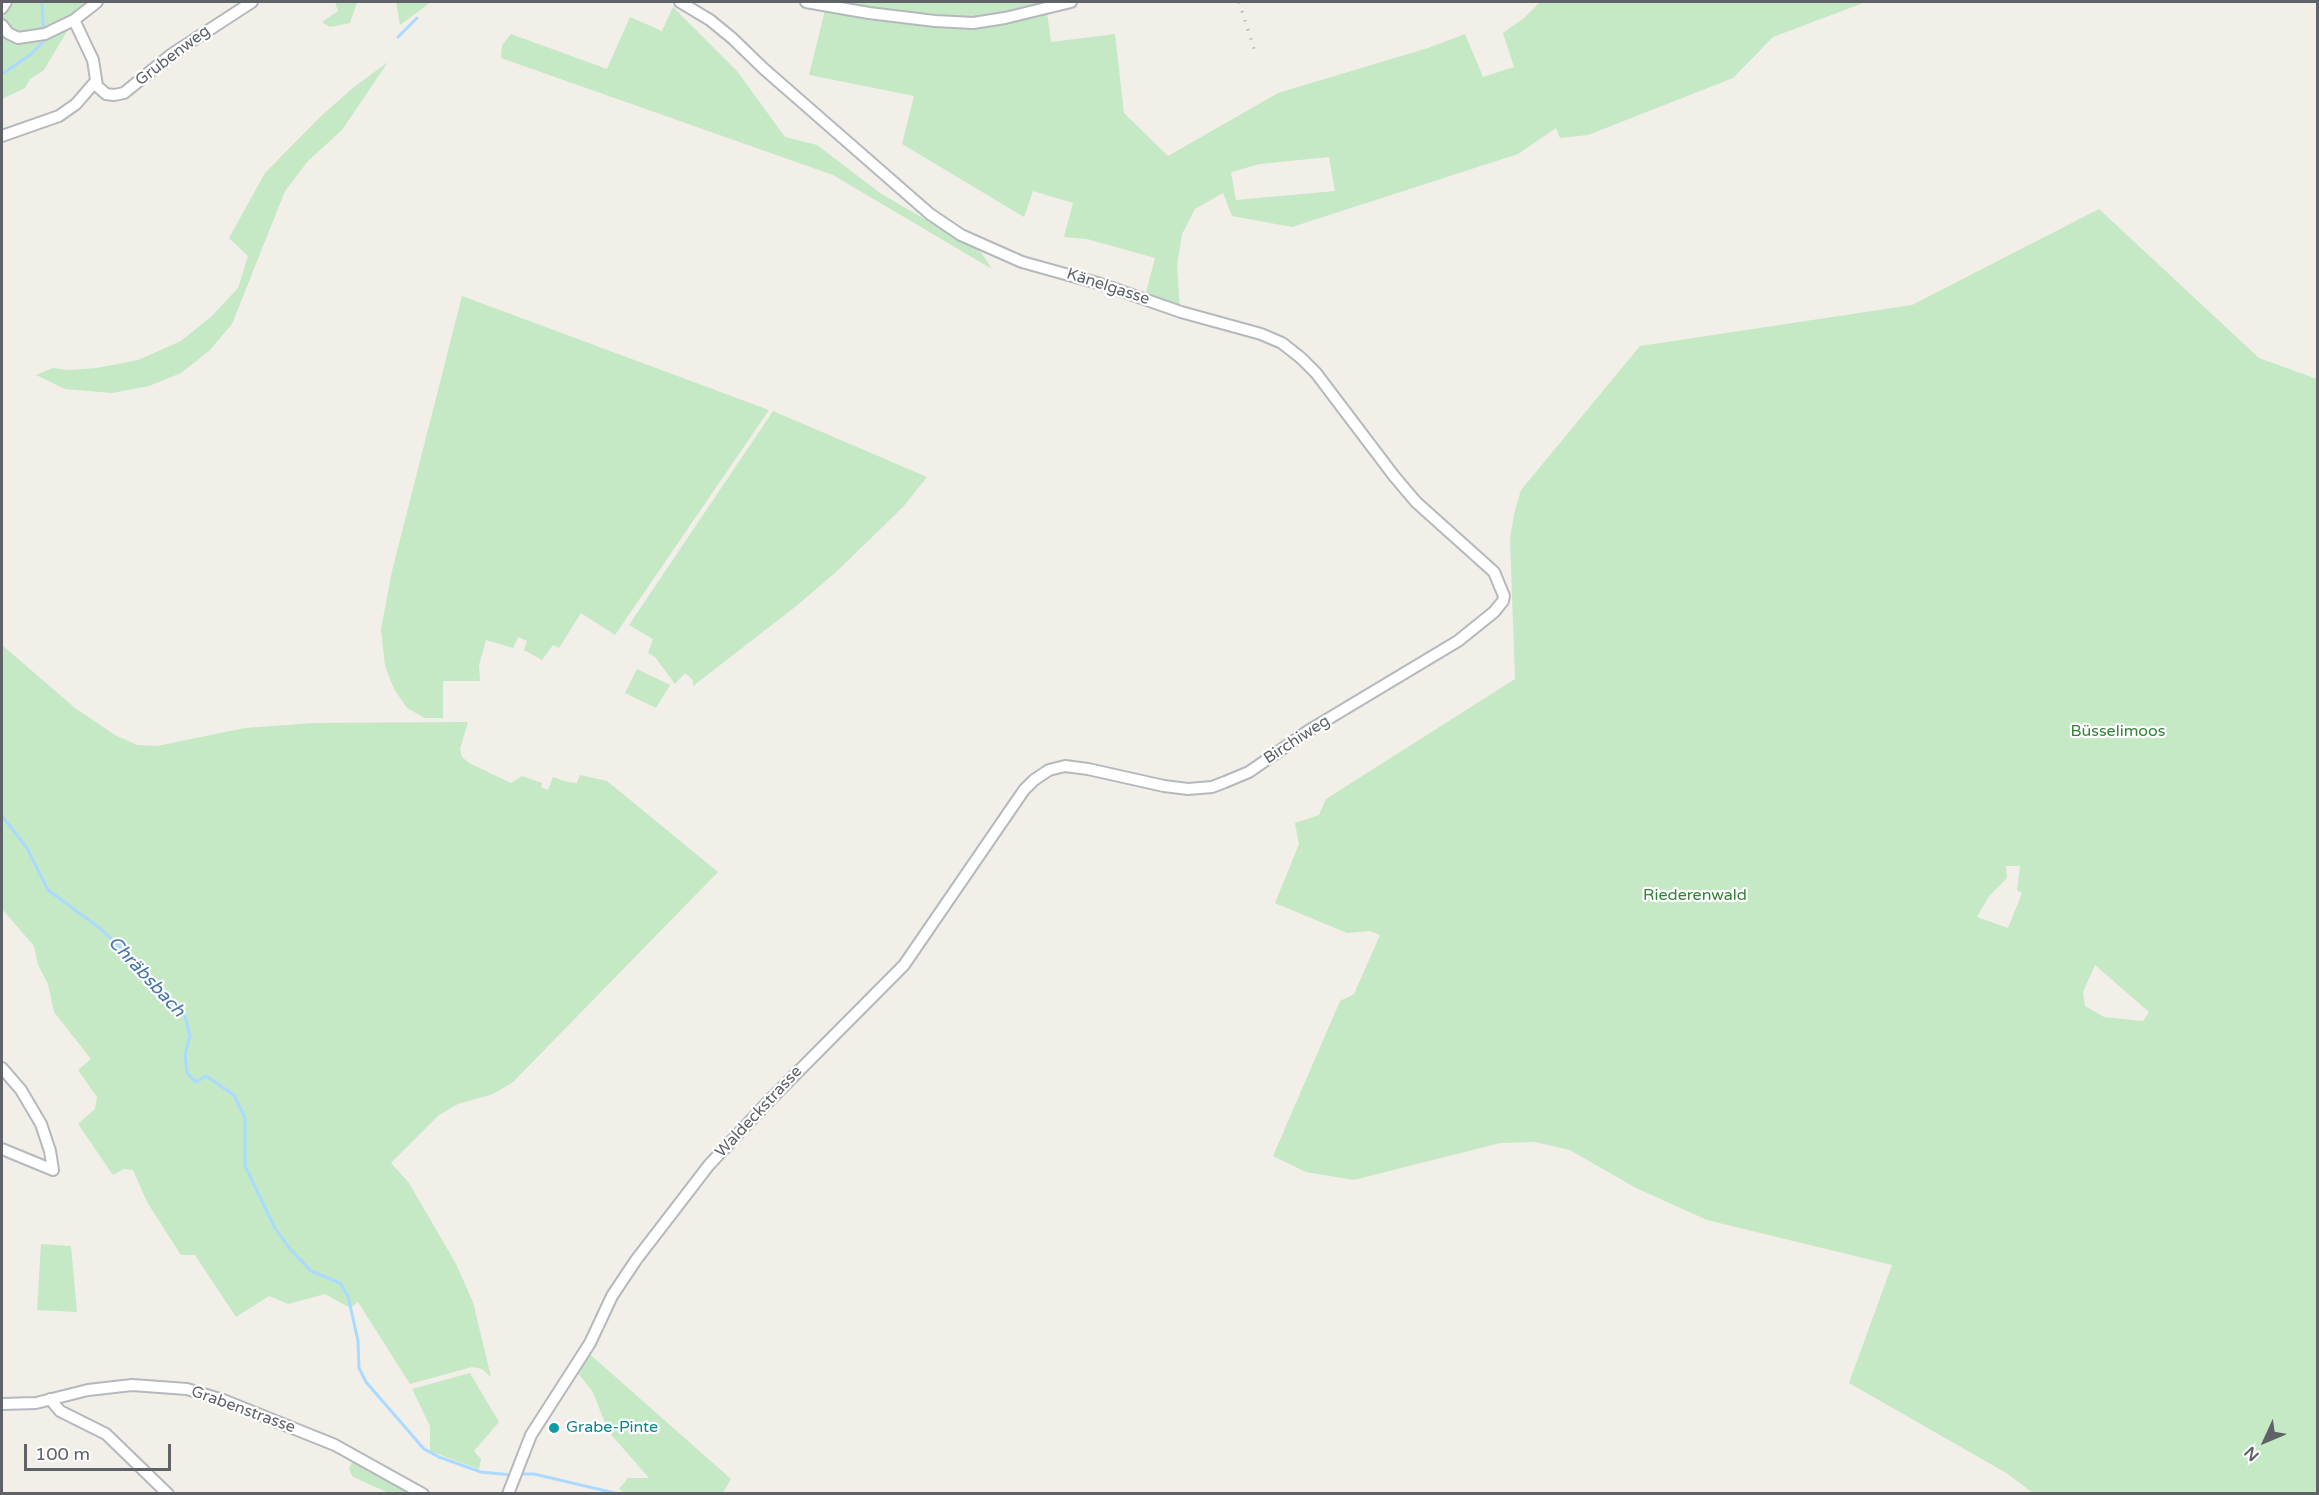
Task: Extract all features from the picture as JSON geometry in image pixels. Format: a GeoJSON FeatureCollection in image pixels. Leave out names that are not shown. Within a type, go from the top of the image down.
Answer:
{"type":"FeatureCollection","features":[{"type":"Feature","properties":{"kind":"street"},"geometry":{"type":"LineString","coordinates":[[2,8],[6,2]]}},
{"type":"Feature","properties":{"kind":"street"},"geometry":{"type":"LineString","coordinates":[[2,25],[13,36],[22,38],[45,34],[75,20],[97,2]]}},
{"type":"Feature","properties":{"kind":"street","name":"Grubenweg"},"geometry":{"type":"LineString","coordinates":[[95,82],[106,94],[124,93],[172,54],[252,2]]}},
{"type":"Feature","properties":{"kind":"street","name":"Känelgasse"},"geometry":{"type":"LineString","coordinates":[[680,2],[710,20],[732,38],[764,69],[921,206],[961,235],[1022,262],[1101,284],[1181,312],[1261,334],[1282,344],[1316,373],[1416,502],[1494,572],[1504,596]]}},
{"type":"Feature","properties":{"kind":"street"},"geometry":{"type":"LineString","coordinates":[[806,2],[869,13],[973,23],[1005,18],[1071,2]]}},
{"type":"Feature","properties":{"kind":"street"},"geometry":{"type":"LineString","coordinates":[[2,136],[59,116],[76,104],[95,82],[93,60],[75,20]]}},
{"type":"Feature","properties":{"kind":"street","name":"Birchiweg"},"geometry":{"type":"LineString","coordinates":[[1057,767],[1088,769],[1164,786],[1188,789],[1212,787],[1248,771],[1308,731],[1458,641],[1494,612],[1503,601],[1504,596]]}},
{"type":"Feature","properties":{"kind":"street","name":"Waldeckstrasse"},"geometry":{"type":"LineString","coordinates":[[508,1494],[531,1435],[590,1343],[612,1296],[681,1200],[709,1165],[767,1103],[904,965],[1024,790],[1041,774],[1057,767]]}},
{"type":"Feature","properties":{"kind":"street"},"geometry":{"type":"LineString","coordinates":[[2,1068],[21,1090],[41,1124],[50,1151],[53,1170],[2,1149]]}},
{"type":"Feature","properties":{"kind":"street","name":"Grabenstrasse"},"geometry":{"type":"LineString","coordinates":[[2,1404],[28,1404],[88,1390],[132,1385],[167,1386],[199,1392],[335,1445],[423,1494]]}},
{"type":"Feature","properties":{"kind":"street"},"geometry":{"type":"LineString","coordinates":[[50,1399],[60,1411],[106,1434],[168,1494]]}},
{"type":"Feature","properties":{"kind":"green space"},"geometry":{"type":"Polygon","coordinates":[[[2,2],[89,2],[79,11],[44,70],[30,79],[25,88],[2,99],[2,2]]]}},
{"type":"Feature","properties":{"kind":"green space"},"geometry":{"type":"Polygon","coordinates":[[[335,2],[357,2],[350,23],[330,27],[322,22],[338,11],[335,2]]]}},
{"type":"Feature","properties":{"kind":"green space"},"geometry":{"type":"Polygon","coordinates":[[[396,2],[431,2],[400,25],[396,2]]]}},
{"type":"Feature","properties":{"kind":"green space"},"geometry":{"type":"Polygon","coordinates":[[[827,2],[1050,2],[1004,13],[961,19],[827,2]]]}},
{"type":"Feature","properties":{"kind":"green space"},"geometry":{"type":"Polygon","coordinates":[[[1540,2],[1866,2],[1773,37],[1733,78],[1588,135],[1560,138],[1556,128],[1518,154],[1292,227],[1232,216],[1223,193],[1195,209],[1182,234],[1177,266],[1180,310],[1144,300],[1155,258],[1087,239],[1064,237],[1073,203],[1033,191],[1024,217],[902,144],[914,96],[809,75],[825,10],[935,25],[1047,12],[1051,42],[1115,34],[1124,113],[1168,156],[1278,93],[1428,48],[1465,34],[1483,77],[1514,67],[1503,33],[1524,18],[1540,2]],[[1329,157],[1260,164],[1231,172],[1236,200],[1335,191],[1329,157]]]}},
{"type":"Feature","properties":{"kind":"green space"},"geometry":{"type":"Polygon","coordinates":[[[673,7],[737,71],[785,137],[817,145],[880,193],[981,252],[992,269],[833,175],[501,58],[502,45],[511,34],[607,69],[630,17],[662,31],[673,7]]]}},
{"type":"Feature","properties":{"kind":"green space"},"geometry":{"type":"Polygon","coordinates":[[[388,62],[342,130],[308,161],[285,191],[232,324],[209,351],[181,373],[149,386],[112,393],[65,389],[36,375],[53,368],[68,370],[97,368],[138,360],[181,341],[212,316],[238,288],[248,256],[229,238],[265,173],[320,117],[354,87],[388,62]]]}},
{"type":"Feature","properties":{"kind":"green space","name":"Riederenwald"},"geometry":{"type":"Polygon","coordinates":[[[2099,209],[2259,358],[2317,379],[2317,1493],[2033,1493],[2008,1474],[1849,1383],[1892,1265],[1707,1220],[1636,1188],[1570,1150],[1535,1142],[1500,1143],[1354,1180],[1306,1172],[1273,1156],[1340,1001],[1354,994],[1380,935],[1370,931],[1347,933],[1275,903],[1299,844],[1295,823],[1319,815],[1326,799],[1515,679],[1510,538],[1521,490],[1640,346],[1912,305],[2099,209]],[[2006,866],[2007,878],[1989,896],[1977,917],[2008,928],[2022,893],[2017,890],[2020,866],[2006,866]],[[2095,965],[2083,992],[2085,1006],[2104,1017],[2143,1021],[2149,1012],[2095,965]]]}},
{"type":"Feature","properties":{"kind":"green space"},"geometry":{"type":"Polygon","coordinates":[[[462,296],[769,410],[615,635],[581,613],[559,648],[553,645],[542,660],[524,650],[527,641],[518,637],[513,648],[486,640],[479,665],[480,681],[443,681],[443,718],[425,718],[407,708],[394,689],[385,666],[381,629],[392,571],[462,296]]]}},
{"type":"Feature","properties":{"kind":"green space"},"geometry":{"type":"Polygon","coordinates":[[[773,411],[927,477],[903,507],[835,573],[795,607],[693,686],[693,680],[685,673],[675,684],[655,657],[648,653],[653,639],[629,625],[773,411]]]}},
{"type":"Feature","properties":{"kind":"green space"},"geometry":{"type":"Polygon","coordinates":[[[2,645],[75,708],[115,735],[137,745],[157,746],[245,728],[314,723],[468,722],[460,749],[462,757],[469,763],[511,783],[522,776],[542,783],[541,787],[548,790],[553,777],[577,783],[580,775],[607,781],[718,872],[513,1082],[493,1094],[458,1104],[439,1115],[391,1163],[409,1183],[456,1264],[473,1302],[491,1377],[482,1369],[472,1367],[410,1384],[358,1302],[350,1308],[325,1294],[288,1304],[269,1296],[236,1317],[195,1255],[181,1255],[147,1202],[133,1170],[124,1169],[113,1175],[78,1124],[95,1109],[97,1097],[78,1070],[91,1059],[54,1012],[48,984],[38,965],[34,946],[2,909],[2,645]]]}},
{"type":"Feature","properties":{"kind":"green space"},"geometry":{"type":"Polygon","coordinates":[[[637,669],[670,685],[656,708],[625,693],[637,669]]]}},
{"type":"Feature","properties":{"kind":"green space"},"geometry":{"type":"Polygon","coordinates":[[[41,1244],[71,1246],[77,1312],[37,1310],[41,1244]]]}},
{"type":"Feature","properties":{"kind":"green space"},"geometry":{"type":"Polygon","coordinates":[[[585,1350],[731,1479],[723,1493],[626,1494],[619,1489],[628,1478],[649,1478],[608,1431],[593,1392],[574,1368],[585,1350]]]}},
{"type":"Feature","properties":{"kind":"green space"},"geometry":{"type":"Polygon","coordinates":[[[470,1373],[499,1422],[474,1451],[481,1459],[479,1469],[430,1451],[430,1426],[412,1389],[470,1373]]]}},
{"type":"Feature","properties":{"kind":"green space"},"geometry":{"type":"Polygon","coordinates":[[[357,1451],[397,1476],[416,1493],[389,1493],[353,1477],[349,1469],[357,1451]]]}},
{"type":"Feature","properties":{"kind":"waterway","name":"Chräbsbach"},"geometry":{"type":"LineString","coordinates":[[2,74],[30,55],[44,41],[42,2]]}},
{"type":"Feature","properties":{"kind":"waterway"},"geometry":{"type":"LineString","coordinates":[[398,37],[417,18]]}},
{"type":"Feature","properties":{"kind":"waterway","name":"Chräbsbach"},"geometry":{"type":"LineString","coordinates":[[2,816],[27,848],[48,890],[101,929],[133,960],[166,1001],[185,1016],[190,1035],[185,1055],[187,1073],[196,1082],[206,1076],[234,1095],[245,1118],[245,1166],[275,1228],[290,1249],[311,1271],[340,1283],[348,1296],[358,1341],[359,1368],[366,1382],[424,1449],[439,1457],[481,1472],[511,1475]]}},
{"type":"Feature","properties":{"kind":"waterway","name":"Chräbsbach"},"geometry":{"type":"LineString","coordinates":[[518,1474],[534,1474],[619,1494]]}},
{"type":"Feature","properties":{"kind":"railway"},"geometry":{"type":"LineString","coordinates":[[1239,2],[1256,55]]}},
{"type":"Feature","properties":{"kind":"place","name":"Grabe-Pinte"},"geometry":{"type":"Point","coordinates":[554,1428]}},
{"type":"Feature","properties":{"kind":"park label","name":"Büsselimoos"},"geometry":{"type":"Point","coordinates":[2118,732]}}]}
